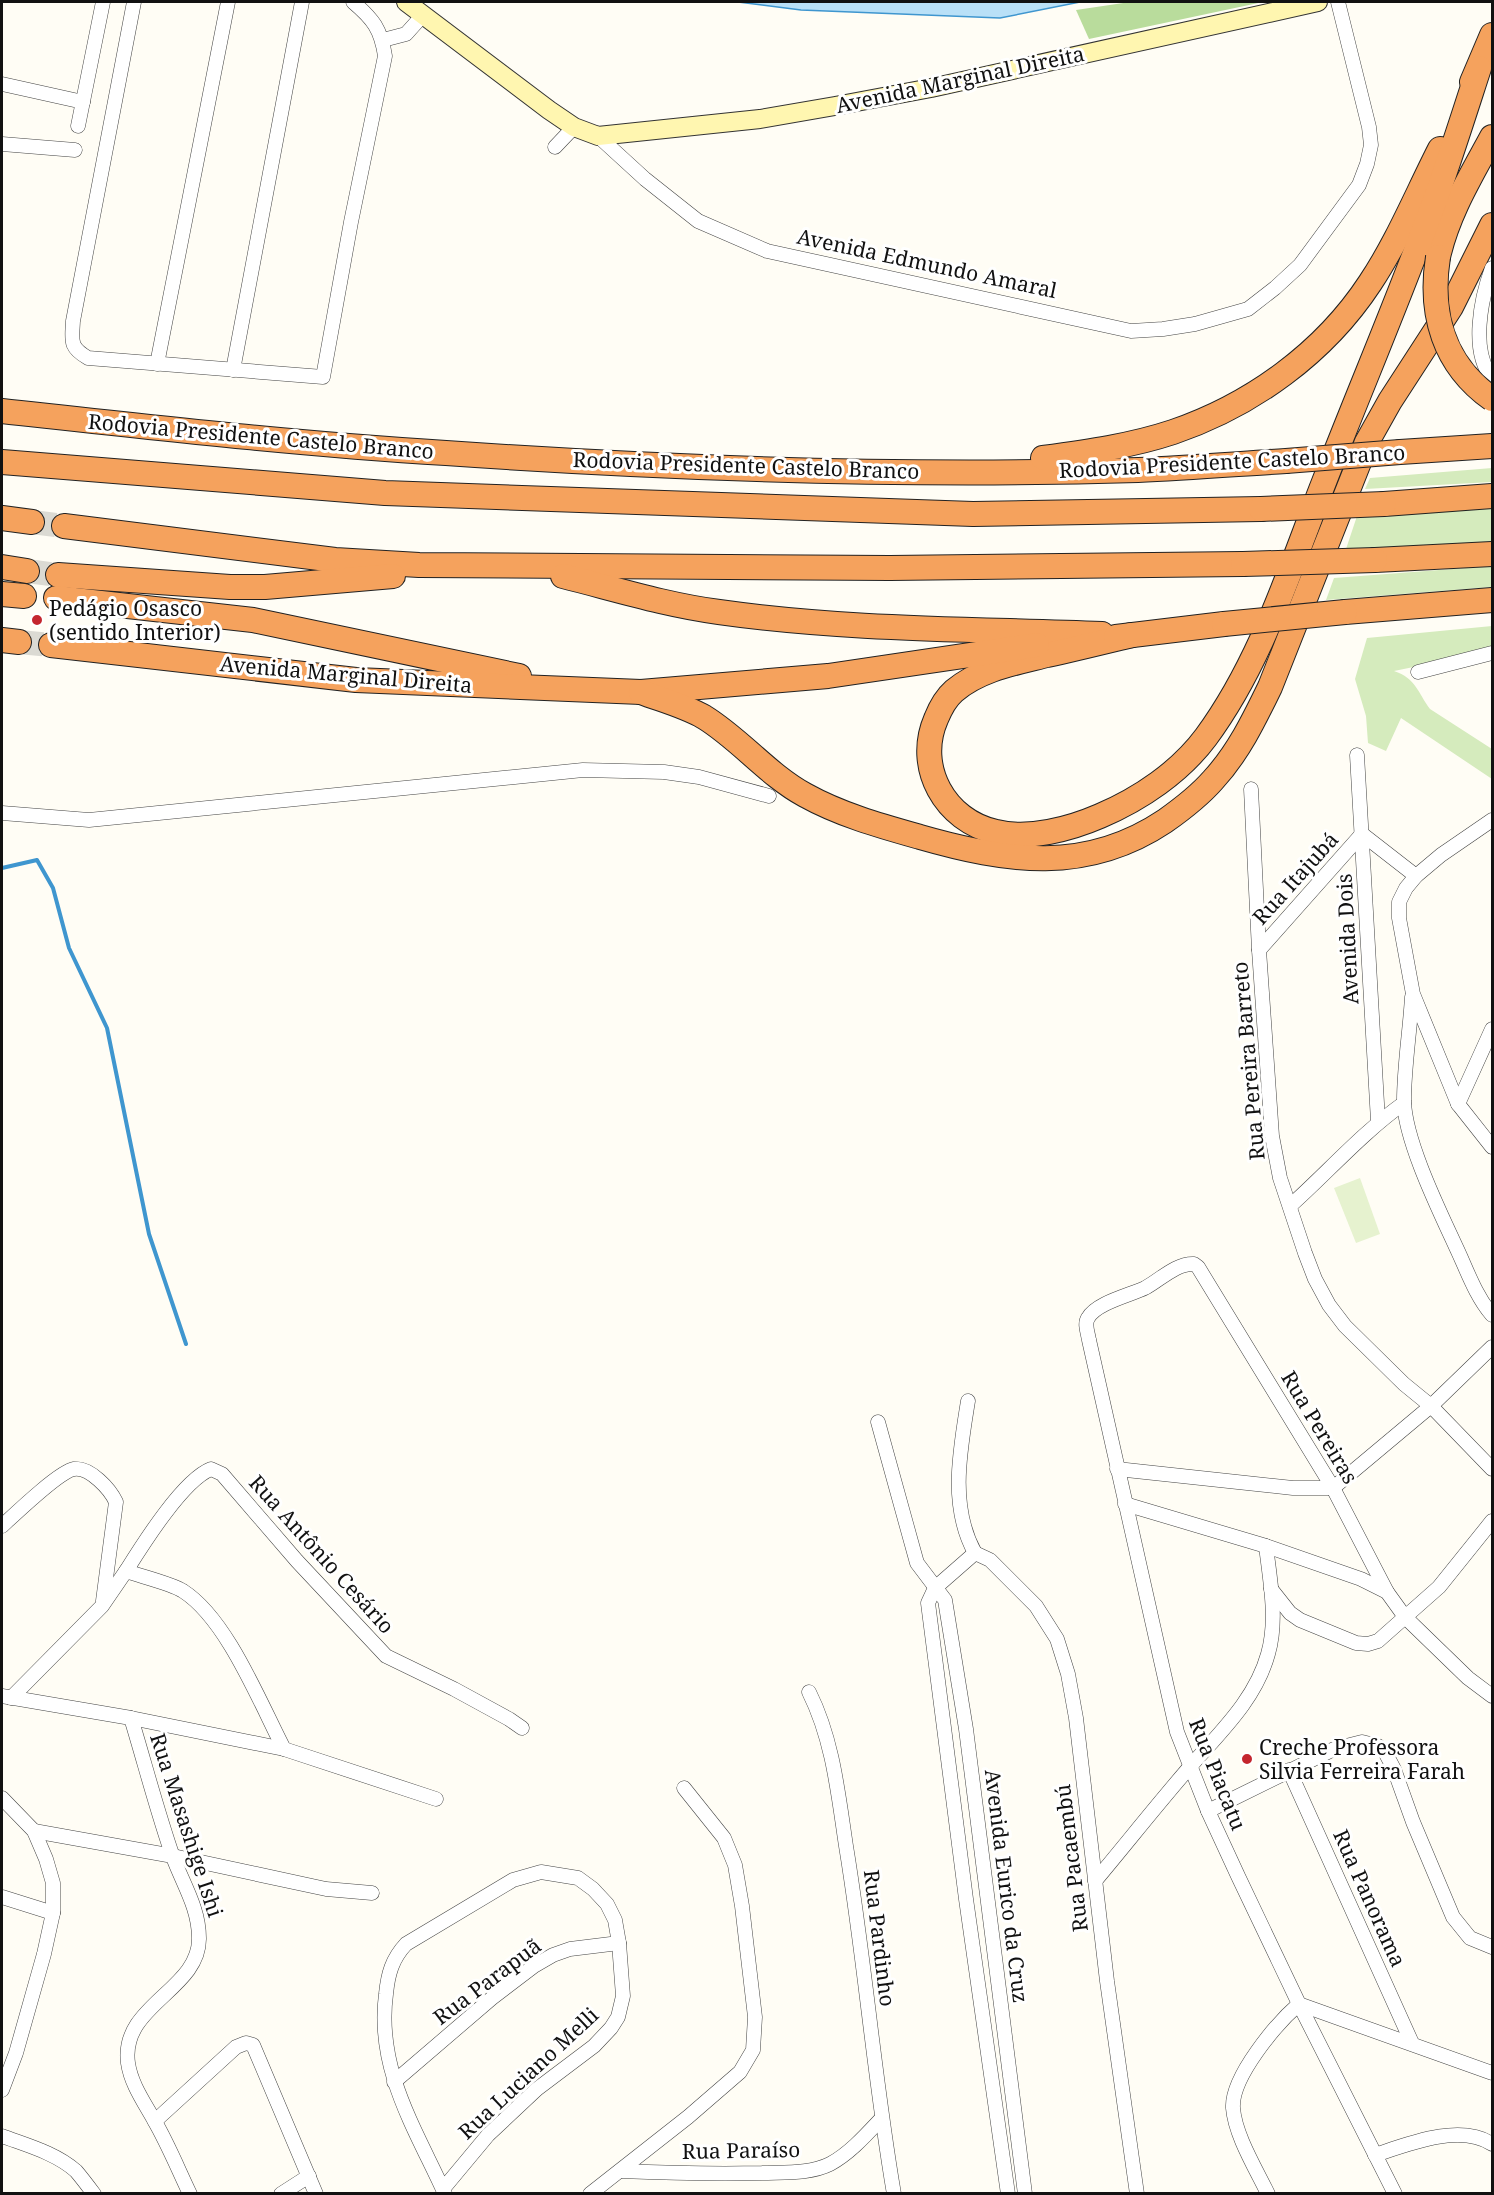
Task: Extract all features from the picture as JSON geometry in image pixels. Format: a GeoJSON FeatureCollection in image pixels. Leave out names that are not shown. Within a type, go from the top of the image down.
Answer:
{"type":"FeatureCollection","features":[{"type":"Feature","properties":{"kind":"highway"},"geometry":{"type":"LineString","coordinates":[[961,471],[1084,452],[1172,432],[1226,410],[1292,367],[1321,342],[1374,277],[1391,247],[1486,52]]}},
{"type":"Feature","properties":{"kind":"highway"},"geometry":{"type":"LineString","coordinates":[[1132,635],[993,670],[970,680],[952,693],[940,709],[932,728],[928,747],[930,767],[936,786],[947,803],[961,817],[981,828],[997,833],[1018,835],[1070,827],[1114,810],[1140,796],[1161,782],[1204,741],[1241,681],[1285,583],[1439,190],[1486,52]]}},
{"type":"Feature","properties":{"kind":"highway"},"geometry":{"type":"LineString","coordinates":[[1492,137],[1451,214],[1438,257],[1434,280],[1438,322],[1454,359],[1464,375],[1492,399]]}},
{"type":"Feature","properties":{"kind":"highway"},"geometry":{"type":"LineString","coordinates":[[641,692],[703,717],[803,794],[830,808],[954,847],[992,856],[1054,859],[1089,854],[1120,846],[1149,832],[1186,806],[1213,781],[1251,727],[1270,687],[1367,442],[1390,401],[1451,308],[1492,225]]}},
{"type":"Feature","properties":{"kind":"highway","name":"Rodovia Presidente Castelo Branco"},"geometry":{"type":"LineString","coordinates":[[2,411],[238,436],[444,453],[672,466],[862,471],[1138,470],[1492,446]]}},
{"type":"Feature","properties":{"kind":"highway","name":"Rodovia Presidente Castelo Branco"},"geometry":{"type":"LineString","coordinates":[[2,462],[385,493],[973,514],[1261,509],[1384,504],[1492,496]]}},
{"type":"Feature","properties":{"kind":"highway"},"geometry":{"type":"LineString","coordinates":[[2,518],[32,522]]}},
{"type":"Feature","properties":{"kind":"highway"},"geometry":{"type":"LineString","coordinates":[[64,526],[334,560],[419,565],[890,568],[1243,564],[1492,554]]}},
{"type":"Feature","properties":{"kind":"highway"},"geometry":{"type":"LineString","coordinates":[[588,690],[253,620],[57,586],[265,587],[521,566],[658,601],[766,618],[860,626],[1132,635]]}},
{"type":"Feature","properties":{"kind":"highway"},"geometry":{"type":"LineString","coordinates":[[2,567],[27,571]]}},
{"type":"Feature","properties":{"kind":"highway"},"geometry":{"type":"LineString","coordinates":[[641,692],[828,676],[998,650],[1224,624],[1492,600]]}},
{"type":"Feature","properties":{"kind":"highway","name":"Avenida Marginal Direita"},"geometry":{"type":"LineString","coordinates":[[51,645],[356,680],[641,692]]}},
{"type":"Feature","properties":{"kind":"main road","name":"Avenida Edmundo Amaral"},"geometry":{"type":"LineString","coordinates":[[406,2],[574,127],[598,136]]}},
{"type":"Feature","properties":{"kind":"main road","name":"Avenida Marginal Direita"},"geometry":{"type":"LineString","coordinates":[[598,136],[760,119],[834,106],[931,87],[1318,2]]}},
{"type":"Feature","properties":{"kind":"street"},"geometry":{"type":"LineString","coordinates":[[78,126],[103,2]]}},
{"type":"Feature","properties":{"kind":"street"},"geometry":{"type":"LineString","coordinates":[[134,2],[73,321],[72,341],[76,351],[88,358],[323,377],[351,222],[385,56],[383,40],[377,27],[353,2]]}},
{"type":"Feature","properties":{"kind":"street"},"geometry":{"type":"LineString","coordinates":[[157,364],[228,2]]}},
{"type":"Feature","properties":{"kind":"street"},"geometry":{"type":"LineString","coordinates":[[233,370],[302,2]]}},
{"type":"Feature","properties":{"kind":"street","name":"Avenida Edmundo Amaral"},"geometry":{"type":"LineString","coordinates":[[598,136],[645,179],[698,221],[767,251],[1131,331],[1195,324],[1248,309],[1300,265],[1359,184],[1371,145],[1369,127],[1338,2]]}},
{"type":"Feature","properties":{"kind":"street"},"geometry":{"type":"LineString","coordinates":[[383,40],[406,34],[423,15]]}},
{"type":"Feature","properties":{"kind":"street"},"geometry":{"type":"LineString","coordinates":[[2,84],[83,102]]}},
{"type":"Feature","properties":{"kind":"street"},"geometry":{"type":"LineString","coordinates":[[555,147],[574,127]]}},
{"type":"Feature","properties":{"kind":"street"},"geometry":{"type":"LineString","coordinates":[[2,144],[75,150]]}},
{"type":"Feature","properties":{"kind":"street"},"geometry":{"type":"LineString","coordinates":[[1492,268],[1481,307],[1482,357],[1492,378]]}},
{"type":"Feature","properties":{"kind":"street"},"geometry":{"type":"LineString","coordinates":[[1418,672],[1492,653]]}},
{"type":"Feature","properties":{"kind":"street","name":"Avenida Dois"},"geometry":{"type":"LineString","coordinates":[[1357,755],[1378,1121]]}},
{"type":"Feature","properties":{"kind":"street"},"geometry":{"type":"LineString","coordinates":[[2,813],[89,820],[583,770],[664,772],[699,777],[769,796]]}},
{"type":"Feature","properties":{"kind":"street","name":"Rua Pereira Barreto"},"geometry":{"type":"LineString","coordinates":[[1251,789],[1272,1136],[1281,1178],[1312,1270],[1329,1305],[1360,1342],[1431,1406],[1492,1469]]}},
{"type":"Feature","properties":{"kind":"street"},"geometry":{"type":"LineString","coordinates":[[1492,820],[1441,855],[1416,876],[1406,888],[1399,902],[1402,941],[1413,994],[1458,1104],[1492,1147]]}},
{"type":"Feature","properties":{"kind":"street"},"geometry":{"type":"LineString","coordinates":[[1362,834],[1416,876]]}},
{"type":"Feature","properties":{"kind":"street","name":"Rua Itajubá"},"geometry":{"type":"LineString","coordinates":[[1259,950],[1362,834]]}},
{"type":"Feature","properties":{"kind":"street"},"geometry":{"type":"LineString","coordinates":[[1413,994],[1404,1103],[1415,1150],[1434,1200],[1476,1292],[1492,1315]]}},
{"type":"Feature","properties":{"kind":"street"},"geometry":{"type":"LineString","coordinates":[[1458,1104],[1492,1029]]}},
{"type":"Feature","properties":{"kind":"street"},"geometry":{"type":"LineString","coordinates":[[1290,1206],[1378,1121],[1404,1103]]}},
{"type":"Feature","properties":{"kind":"street","name":"Rua Pereiras"},"geometry":{"type":"LineString","coordinates":[[1089,1340],[1086,1322],[1091,1313],[1146,1287],[1182,1266],[1194,1264],[1202,1271],[1333,1488],[1387,1592],[1405,1617],[1468,1678],[1492,1696]]}},
{"type":"Feature","properties":{"kind":"street","name":"Rua Piacatu"},"geometry":{"type":"LineString","coordinates":[[1089,1340],[1177,1732],[1208,1811],[1299,2004],[1395,2193]]}},
{"type":"Feature","properties":{"kind":"street"},"geometry":{"type":"LineString","coordinates":[[1117,1469],[1293,1488],[1333,1488],[1431,1406],[1492,1347]]}},
{"type":"Feature","properties":{"kind":"street"},"geometry":{"type":"LineString","coordinates":[[936,1587],[975,1552],[966,1536],[958,1487],[968,1401]]}},
{"type":"Feature","properties":{"kind":"street","name":"Avenida Eurico da Cruz"},"geometry":{"type":"LineString","coordinates":[[878,1422],[918,1563],[945,1600],[959,1679],[1026,2193]]}},
{"type":"Feature","properties":{"kind":"street"},"geometry":{"type":"LineString","coordinates":[[2,1526],[58,1478],[72,1469],[87,1471],[112,1494],[116,1502],[102,1606]]}},
{"type":"Feature","properties":{"kind":"street","name":"Rua Antônio Cesário"},"geometry":{"type":"LineString","coordinates":[[126,1571],[145,1540],[194,1479],[211,1469],[222,1474],[297,1561],[386,1656],[478,1702],[522,1728]]}},
{"type":"Feature","properties":{"kind":"street"},"geometry":{"type":"LineString","coordinates":[[1125,1504],[1266,1546],[1351,1576],[1387,1592]]}},
{"type":"Feature","properties":{"kind":"street"},"geometry":{"type":"LineString","coordinates":[[1271,1589],[1290,1613],[1300,1620],[1356,1643],[1368,1644],[1378,1641],[1439,1587],[1492,1521]]}},
{"type":"Feature","properties":{"kind":"street"},"geometry":{"type":"LineString","coordinates":[[1095,1881],[1220,1734],[1250,1694],[1261,1675],[1269,1653],[1272,1613],[1266,1546]]}},
{"type":"Feature","properties":{"kind":"street","name":"Rua Pacaembú"},"geometry":{"type":"LineString","coordinates":[[975,1552],[998,1567],[1036,1606],[1057,1639],[1064,1658],[1076,1718],[1095,1881],[1137,2193]]}},
{"type":"Feature","properties":{"kind":"street"},"geometry":{"type":"LineString","coordinates":[[7,1697],[102,1606],[126,1571],[182,1590],[207,1612],[231,1647],[284,1749]]}},
{"type":"Feature","properties":{"kind":"street","name":"Avenida Eurico da Cruz"},"geometry":{"type":"LineString","coordinates":[[936,1587],[928,1602],[994,2110],[1008,2193]]}},
{"type":"Feature","properties":{"kind":"street","name":"Rua Pardinho"},"geometry":{"type":"LineString","coordinates":[[808,1692],[825,1730],[836,1779],[851,1877],[881,2119],[894,2193]]}},
{"type":"Feature","properties":{"kind":"street"},"geometry":{"type":"LineString","coordinates":[[7,1697],[131,1718],[284,1749],[436,1799]]}},
{"type":"Feature","properties":{"kind":"street","name":"Rua Masashige Ishi"},"geometry":{"type":"LineString","coordinates":[[131,1718],[173,1856],[198,1919],[200,1941],[192,1964],[177,1983],[149,2008],[138,2023],[131,2038],[127,2060],[138,2092],[155,2121],[190,2193]]}},
{"type":"Feature","properties":{"kind":"street"},"geometry":{"type":"LineString","coordinates":[[1208,1811],[1334,1749],[1362,1742],[1378,1746],[1385,1752],[1394,1769],[1413,1822],[1453,1917],[1470,1938],[1492,1947]]}},
{"type":"Feature","properties":{"kind":"street","name":"Rua Panorama"},"geometry":{"type":"LineString","coordinates":[[1289,1770],[1412,2043]]}},
{"type":"Feature","properties":{"kind":"street"},"geometry":{"type":"LineString","coordinates":[[590,2193],[688,2117],[740,2072],[753,2050],[755,2017],[735,1865],[724,1838],[684,1788]]}},
{"type":"Feature","properties":{"kind":"street"},"geometry":{"type":"LineString","coordinates":[[2,1798],[34,1832],[46,1859],[53,1883],[53,1913],[44,1954],[16,2053],[2,2090]]}},
{"type":"Feature","properties":{"kind":"street"},"geometry":{"type":"LineString","coordinates":[[34,1832],[173,1856],[326,1889],[372,1893]]}},
{"type":"Feature","properties":{"kind":"street","name":"Rua Luciano Melli"},"geometry":{"type":"LineString","coordinates":[[541,1872],[578,1878],[593,1889],[607,1904],[615,1920],[619,1943],[623,1996],[618,2017],[611,2028],[594,2046],[537,2089],[488,2135],[444,2191],[394,2082],[387,2060],[384,2005],[390,1968],[397,1954],[406,1944],[513,1880],[541,1872]]}},
{"type":"Feature","properties":{"kind":"street"},"geometry":{"type":"LineString","coordinates":[[2,1897],[53,1913]]}},
{"type":"Feature","properties":{"kind":"street"},"geometry":{"type":"LineString","coordinates":[[970,1924],[990,1921]]}},
{"type":"Feature","properties":{"kind":"street","name":"Rua Parapuã"},"geometry":{"type":"LineString","coordinates":[[394,2082],[492,1998],[534,1966],[553,1955],[570,1949],[619,1943]]}},
{"type":"Feature","properties":{"kind":"street"},"geometry":{"type":"LineString","coordinates":[[1268,2193],[1249,2155],[1233,2106],[1237,2087],[1260,2047],[1281,2019],[1299,2004],[1492,2073]]}},
{"type":"Feature","properties":{"kind":"street"},"geometry":{"type":"LineString","coordinates":[[155,2121],[236,2048],[246,2043],[253,2045],[316,2193]]}},
{"type":"Feature","properties":{"kind":"street","name":"Rua Paraíso"},"geometry":{"type":"LineString","coordinates":[[620,2171],[711,2174],[794,2172],[815,2169],[830,2164],[848,2151],[881,2119]]}},
{"type":"Feature","properties":{"kind":"street"},"geometry":{"type":"LineString","coordinates":[[1375,2155],[1443,2135],[1467,2136],[1492,2144]]}},
{"type":"Feature","properties":{"kind":"street"},"geometry":{"type":"LineString","coordinates":[[2,2136],[63,2162],[76,2171],[94,2193]]}},
{"type":"Feature","properties":{"kind":"street"},"geometry":{"type":"LineString","coordinates":[[281,2193],[309,2176]]}},
{"type":"Feature","properties":{"kind":"green space"},"geometry":{"type":"Polygon","coordinates":[[[1130,2],[1263,2],[1089,39],[1076,10],[1130,2]]]}},
{"type":"Feature","properties":{"kind":"green space"},"geometry":{"type":"Polygon","coordinates":[[[1492,468],[1492,482],[1365,489],[1370,478],[1492,468]]]}},
{"type":"Feature","properties":{"kind":"green space"},"geometry":{"type":"Polygon","coordinates":[[[1492,507],[1492,542],[1346,549],[1357,516],[1492,507]]]}},
{"type":"Feature","properties":{"kind":"green space"},"geometry":{"type":"Polygon","coordinates":[[[1492,566],[1492,587],[1326,600],[1334,578],[1492,566]]]}},
{"type":"Feature","properties":{"kind":"green space"},"geometry":{"type":"Polygon","coordinates":[[[1492,626],[1492,651],[1394,671],[1412,682],[1430,709],[1492,749],[1492,779],[1401,718],[1386,751],[1368,743],[1366,716],[1355,679],[1367,638],[1492,626]]]}},
{"type":"Feature","properties":{"kind":"green space"},"geometry":{"type":"Polygon","coordinates":[[[1360,1178],[1380,1234],[1356,1243],[1334,1188],[1360,1178]]]}},
{"type":"Feature","properties":{"kind":"water"},"geometry":{"type":"Polygon","coordinates":[[[738,2],[1080,2],[1000,18],[801,10],[738,2]]]}},
{"type":"Feature","properties":{"kind":"waterway"},"geometry":{"type":"LineString","coordinates":[[2,868],[37,860],[53,888],[69,948],[107,1028],[149,1234],[186,1344]]}},
{"type":"Feature","properties":{"kind":"tunnel"},"geometry":{"type":"LineString","coordinates":[[32,522],[64,526]]}},
{"type":"Feature","properties":{"kind":"tunnel"},"geometry":{"type":"LineString","coordinates":[[27,571],[58,575]]}},
{"type":"Feature","properties":{"kind":"tunnel"},"geometry":{"type":"LineString","coordinates":[[19,642],[51,645]]}},
{"type":"Feature","properties":{"kind":"place","name":"Pedágio Osasco (sentido Interior)"},"geometry":{"type":"Point","coordinates":[37,620]}},
{"type":"Feature","properties":{"kind":"place","name":"Creche Professora Silvia Ferreira Farah"},"geometry":{"type":"Point","coordinates":[1247,1759]}}]}
